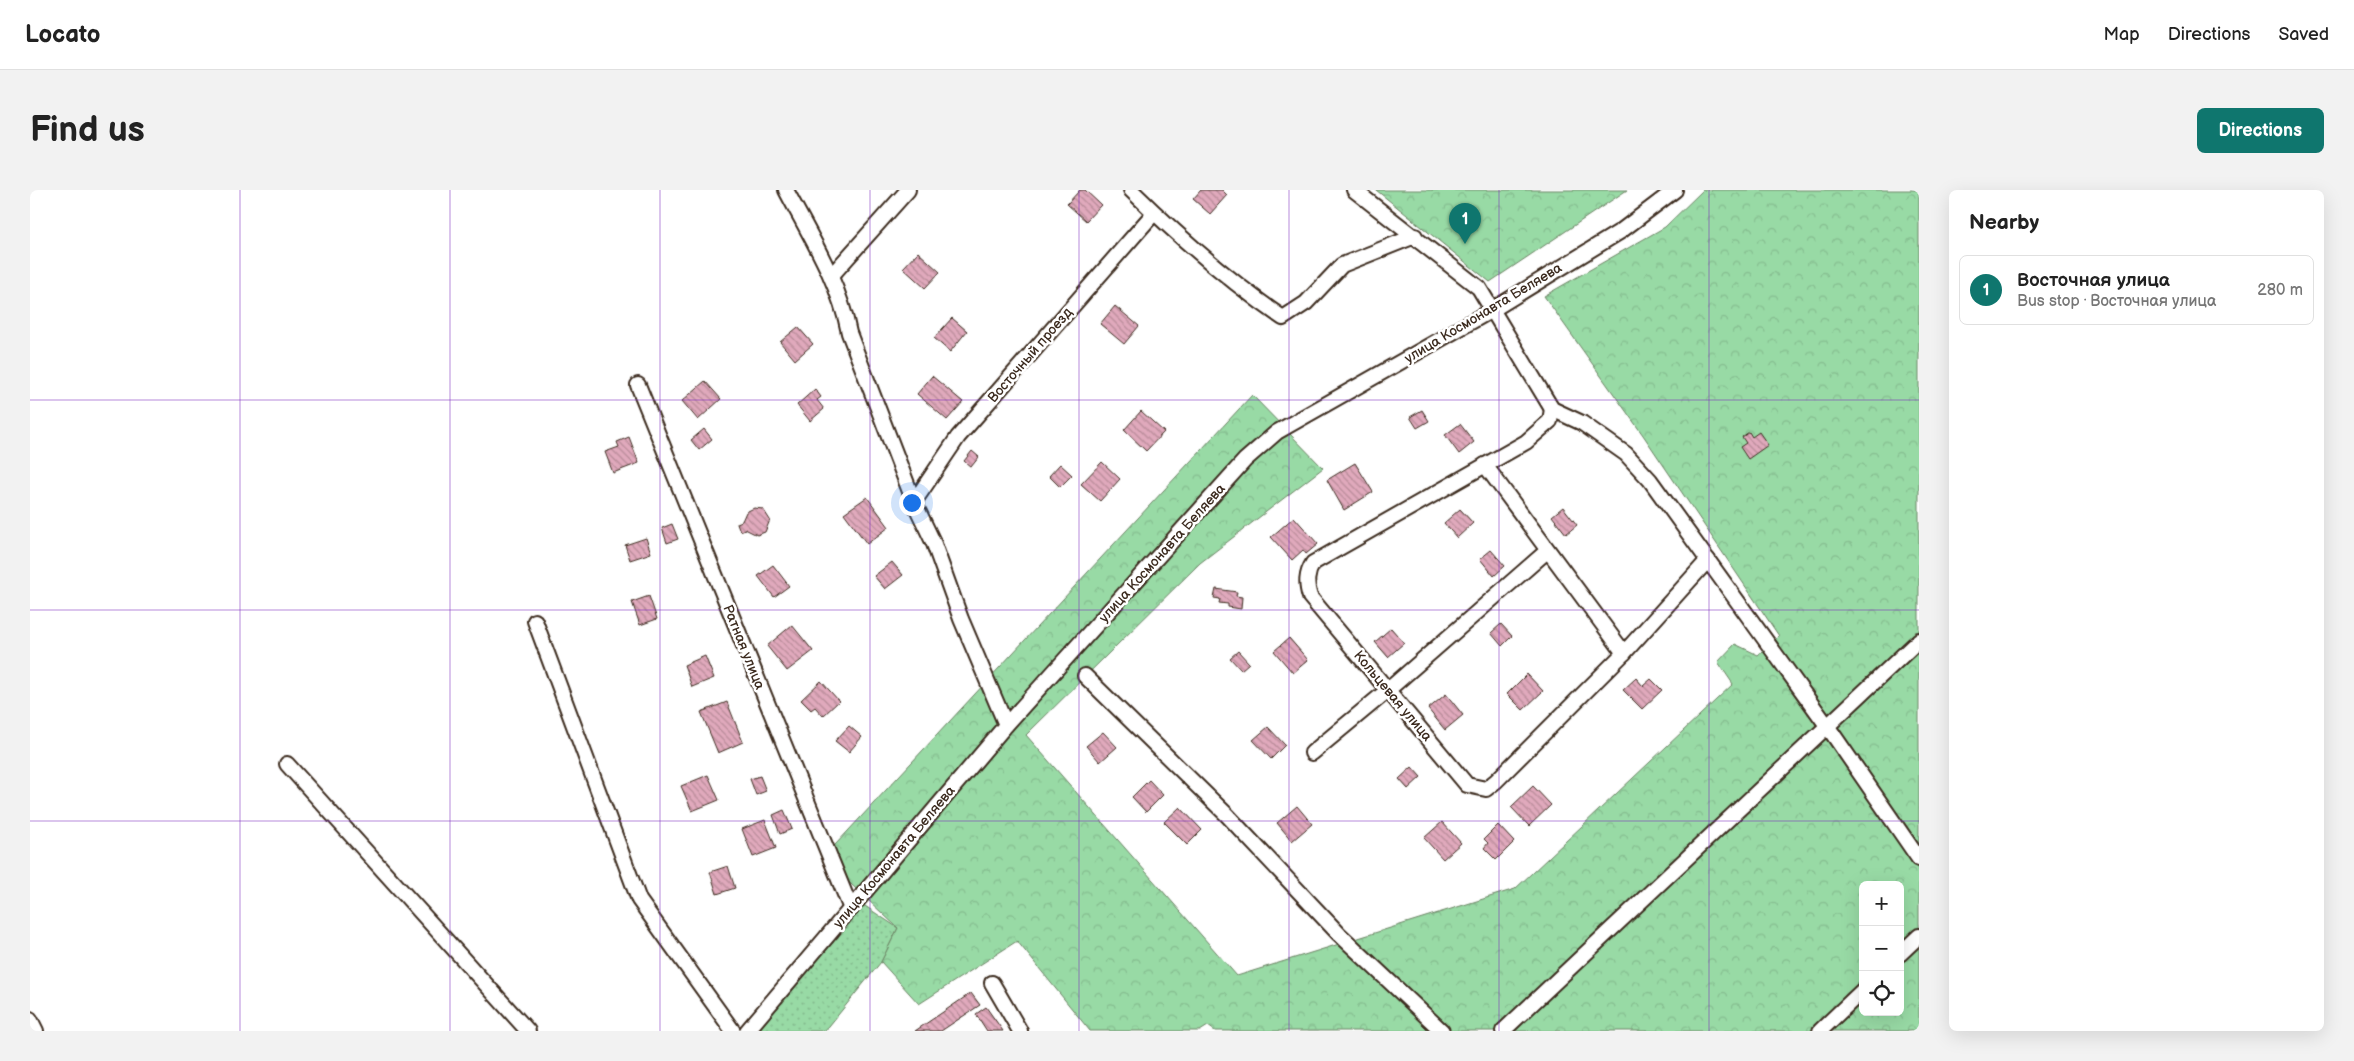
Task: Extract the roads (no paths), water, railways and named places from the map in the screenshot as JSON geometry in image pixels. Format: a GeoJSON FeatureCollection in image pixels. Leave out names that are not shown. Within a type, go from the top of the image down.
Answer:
{"type":"FeatureCollection","features":[{"type":"Feature","properties":{"kind":"street"},"geometry":{"type":"LineString","coordinates":[[786,190],[831,276],[844,311],[849,333],[914,502],[934,544],[961,619],[1006,725]]}},
{"type":"Feature","properties":{"kind":"street"},"geometry":{"type":"LineString","coordinates":[[831,276],[908,190]]}},
{"type":"Feature","properties":{"kind":"street"},"geometry":{"type":"LineString","coordinates":[[1131,190],[1154,213],[1257,301],[1283,318],[1306,303],[1342,265],[1415,236]]}},
{"type":"Feature","properties":{"kind":"street"},"geometry":{"type":"LineString","coordinates":[[1354,190],[1480,288],[1552,409],[1582,423],[1626,454],[1650,480],[1828,727],[1919,859]]}},
{"type":"Feature","properties":{"kind":"street","name":"улица Космонавта Беляева"},"geometry":{"type":"LineString","coordinates":[[747,1031],[1006,725],[1245,460],[1277,432],[1492,310],[1621,231],[1675,190]]}},
{"type":"Feature","properties":{"kind":"street","name":"Восточный проезд"},"geometry":{"type":"LineString","coordinates":[[914,502],[958,436],[1154,213]]}},
{"type":"Feature","properties":{"kind":"street","name":"Ратная улица"},"geometry":{"type":"LineString","coordinates":[[638,385],[851,909]]}},
{"type":"Feature","properties":{"kind":"street","name":"Кольцевая улица"},"geometry":{"type":"LineString","coordinates":[[1552,409],[1550,421],[1526,442],[1313,563],[1307,572],[1307,588],[1310,597],[1467,785],[1486,789],[1624,653],[1708,560]]}},
{"type":"Feature","properties":{"kind":"street"},"geometry":{"type":"LineString","coordinates":[[1485,465],[1624,653]]}},
{"type":"Feature","properties":{"kind":"street"},"geometry":{"type":"LineString","coordinates":[[1312,753],[1388,690],[1547,551]]}},
{"type":"Feature","properties":{"kind":"street"},"geometry":{"type":"LineString","coordinates":[[535,621],[640,900],[733,1031]]}},
{"type":"Feature","properties":{"kind":"street"},"geometry":{"type":"LineString","coordinates":[[1503,1031],[1919,640]]}},
{"type":"Feature","properties":{"kind":"street"},"geometry":{"type":"LineString","coordinates":[[1085,676],[1228,815],[1339,934],[1442,1031]]}},
{"type":"Feature","properties":{"kind":"street"},"geometry":{"type":"LineString","coordinates":[[287,764],[528,1031]]}},
{"type":"Feature","properties":{"kind":"street"},"geometry":{"type":"LineString","coordinates":[[1904,950],[1919,936]]}},
{"type":"Feature","properties":{"kind":"street"},"geometry":{"type":"LineString","coordinates":[[992,982],[1020,1031]]}},
{"type":"Feature","properties":{"kind":"street"},"geometry":{"type":"LineString","coordinates":[[1820,1031],[1859,994]]}},
{"type":"Feature","properties":{"kind":"street"},"geometry":{"type":"LineString","coordinates":[[30,1019],[36,1031]]}},
{"type":"Feature","properties":{"kind":"place","name":"Восточная улица"},"geometry":{"type":"Point","coordinates":[1465,244]}}]}
